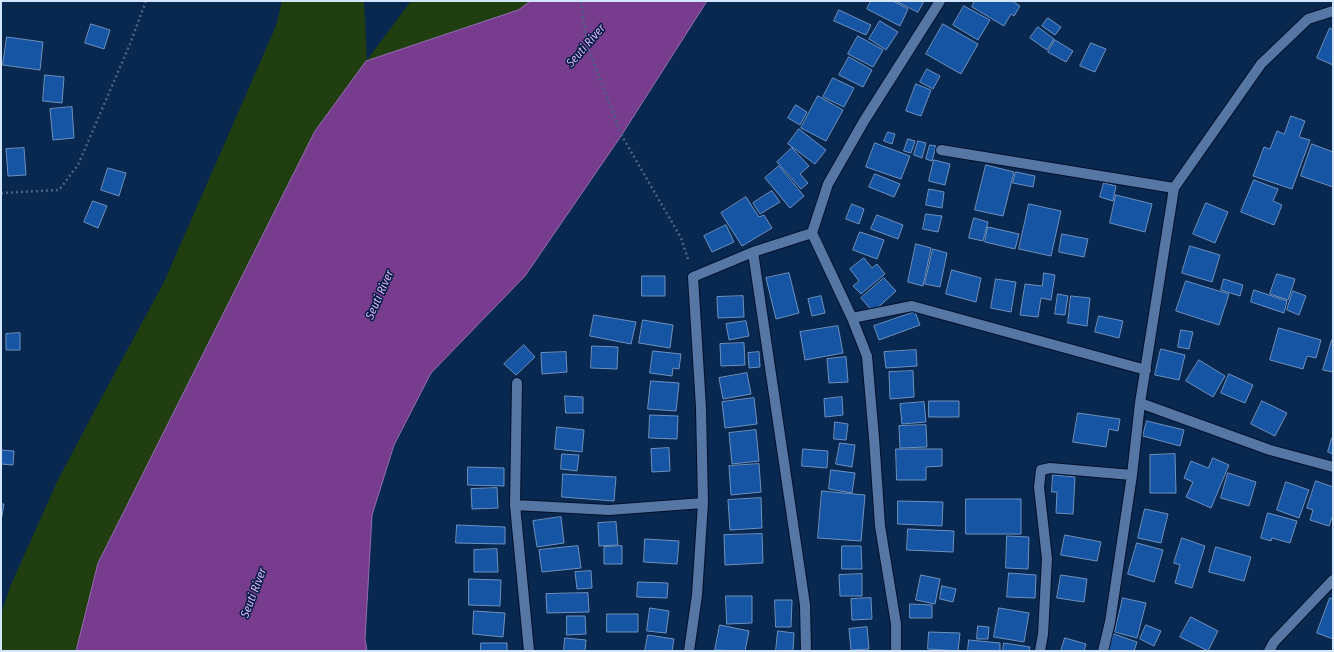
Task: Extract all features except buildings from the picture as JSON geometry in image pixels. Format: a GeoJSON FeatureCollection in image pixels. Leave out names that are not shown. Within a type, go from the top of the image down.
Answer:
{"type":"FeatureCollection","features":[{"type":"Feature","properties":{"kind":"street"},"geometry":{"type":"LineString","coordinates":[[896,651],[896,624],[880,526],[867,356],[852,318],[812,233],[828,184],[864,121],[940,1]]}},
{"type":"Feature","properties":{"kind":"street"},"geometry":{"type":"LineString","coordinates":[[1103,651],[1110,622],[1132,475],[1140,403],[1174,188],[1261,64],[1308,19],[1333,11]]}},
{"type":"Feature","properties":{"kind":"street"},"geometry":{"type":"LineString","coordinates":[[941,150],[1174,188]]}},
{"type":"Feature","properties":{"kind":"street"},"geometry":{"type":"LineString","coordinates":[[689,651],[697,595],[702,503],[701,408],[693,277],[753,252],[812,233]]}},
{"type":"Feature","properties":{"kind":"street"},"geometry":{"type":"LineString","coordinates":[[753,252],[805,605],[806,651]]}},
{"type":"Feature","properties":{"kind":"street"},"geometry":{"type":"LineString","coordinates":[[852,318],[912,306],[1146,370]]}},
{"type":"Feature","properties":{"kind":"street"},"geometry":{"type":"LineString","coordinates":[[517,383],[515,505],[529,651]]}},
{"type":"Feature","properties":{"kind":"street"},"geometry":{"type":"LineString","coordinates":[[1140,403],[1270,450],[1333,467]]}},
{"type":"Feature","properties":{"kind":"street"},"geometry":{"type":"LineString","coordinates":[[1040,651],[1043,634],[1047,559],[1039,487],[1041,470],[1050,468],[1132,475]]}},
{"type":"Feature","properties":{"kind":"street"},"geometry":{"type":"LineString","coordinates":[[515,505],[609,510],[702,503]]}},
{"type":"Feature","properties":{"kind":"street"},"geometry":{"type":"LineString","coordinates":[[1269,651],[1274,642],[1333,580]]}},
{"type":"Feature","properties":{"kind":"path"},"geometry":{"type":"LineString","coordinates":[[1,193],[59,190],[78,164],[130,44],[146,1]]}},
{"type":"Feature","properties":{"kind":"path"},"geometry":{"type":"LineString","coordinates":[[581,1],[587,45],[622,136],[681,238],[693,277]]}},
{"type":"Feature","properties":{"kind":"green space"},"geometry":{"type":"Polygon","coordinates":[[[282,1],[364,1],[367,60],[411,1],[531,1],[518,10],[449,33],[315,131],[98,563],[76,651],[1,651],[1,614],[10,587],[57,482],[164,282],[276,26],[282,1]]]}},
{"type":"Feature","properties":{"kind":"water","name":"Seuti River"},"geometry":{"type":"Polygon","coordinates":[[[531,1],[707,1],[621,136],[525,276],[431,373],[394,445],[372,515],[365,639],[367,651],[76,651],[98,563],[315,131],[366,61],[518,10],[531,1]]]}}]}
